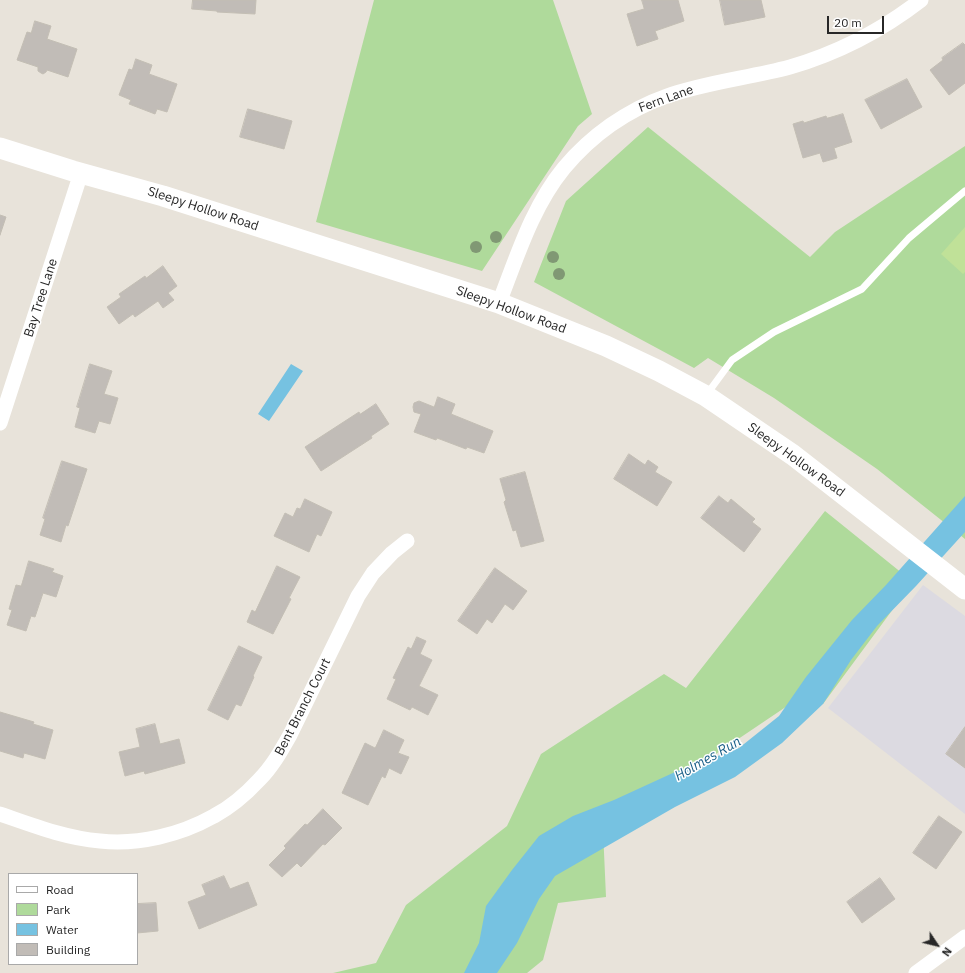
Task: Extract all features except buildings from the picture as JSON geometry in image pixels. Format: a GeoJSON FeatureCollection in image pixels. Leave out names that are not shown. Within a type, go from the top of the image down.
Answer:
{"type":"FeatureCollection","features":[{"type":"Feature","properties":{"kind":"main road","name":"Sleepy Hollow Road"},"geometry":{"type":"LineString","coordinates":[[0,148],[163,196],[499,303],[606,346],[659,371],[706,396],[793,455],[964,588]]}},
{"type":"Feature","properties":{"kind":"street","name":"Fern Lane"},"geometry":{"type":"LineString","coordinates":[[499,303],[530,223],[545,194],[564,168],[587,144],[611,124],[637,108],[666,96],[693,88],[790,67],[828,55],[866,37],[904,13],[921,0]]}},
{"type":"Feature","properties":{"kind":"street","name":"Bay Tree Lane"},"geometry":{"type":"LineString","coordinates":[[0,423],[81,173]]}},
{"type":"Feature","properties":{"kind":"street","name":"Bent Branch Court"},"geometry":{"type":"LineString","coordinates":[[0,814],[65,835],[100,842],[129,842],[159,837],[188,829],[214,816],[239,799],[260,779],[278,756],[290,735],[358,596],[373,572],[392,553],[408,541]]}},
{"type":"Feature","properties":{"kind":"street"},"geometry":{"type":"LineString","coordinates":[[916,973],[965,937]]}},
{"type":"Feature","properties":{"kind":"lane"},"geometry":{"type":"LineString","coordinates":[[706,396],[732,360],[774,332],[862,289],[909,238],[965,191]]}},
{"type":"Feature","properties":{"kind":"shaded area"},"geometry":{"type":"Polygon","coordinates":[[[923,585],[965,616],[965,814],[828,708],[923,585]]]}},
{"type":"Feature","properties":{"kind":"green space"},"geometry":{"type":"Polygon","coordinates":[[[374,0],[553,0],[592,114],[578,126],[482,271],[316,222],[374,0]]]}},
{"type":"Feature","properties":{"kind":"green space"},"geometry":{"type":"Polygon","coordinates":[[[648,127],[810,257],[835,232],[965,146],[965,539],[877,469],[774,398],[708,358],[694,368],[534,282],[566,201],[648,127]]]}},
{"type":"Feature","properties":{"kind":"green space"},"geometry":{"type":"Polygon","coordinates":[[[965,227],[965,272],[963,274],[941,254],[965,227]]]}},
{"type":"Feature","properties":{"kind":"green space"},"geometry":{"type":"Polygon","coordinates":[[[825,511],[913,582],[823,704],[808,692],[603,830],[606,897],[558,903],[543,960],[527,973],[333,973],[376,963],[406,905],[507,826],[541,754],[664,674],[686,688],[825,511]]]}},
{"type":"Feature","properties":{"kind":"water"},"geometry":{"type":"Polygon","coordinates":[[[291,364],[303,371],[269,421],[258,414],[291,364]]]}},
{"type":"Feature","properties":{"kind":"water"},"geometry":{"type":"Polygon","coordinates":[[[965,496],[965,532],[877,626],[851,660],[823,704],[782,743],[735,777],[675,807],[555,876],[539,899],[517,943],[497,973],[464,973],[479,943],[486,906],[539,836],[573,816],[614,800],[675,772],[739,748],[779,716],[806,677],[852,620],[886,585],[965,496]]]}},
{"type":"Feature","properties":{"kind":"water label","name":"Holmes Run"},"geometry":{"type":"Point","coordinates":[708,759]}}]}
